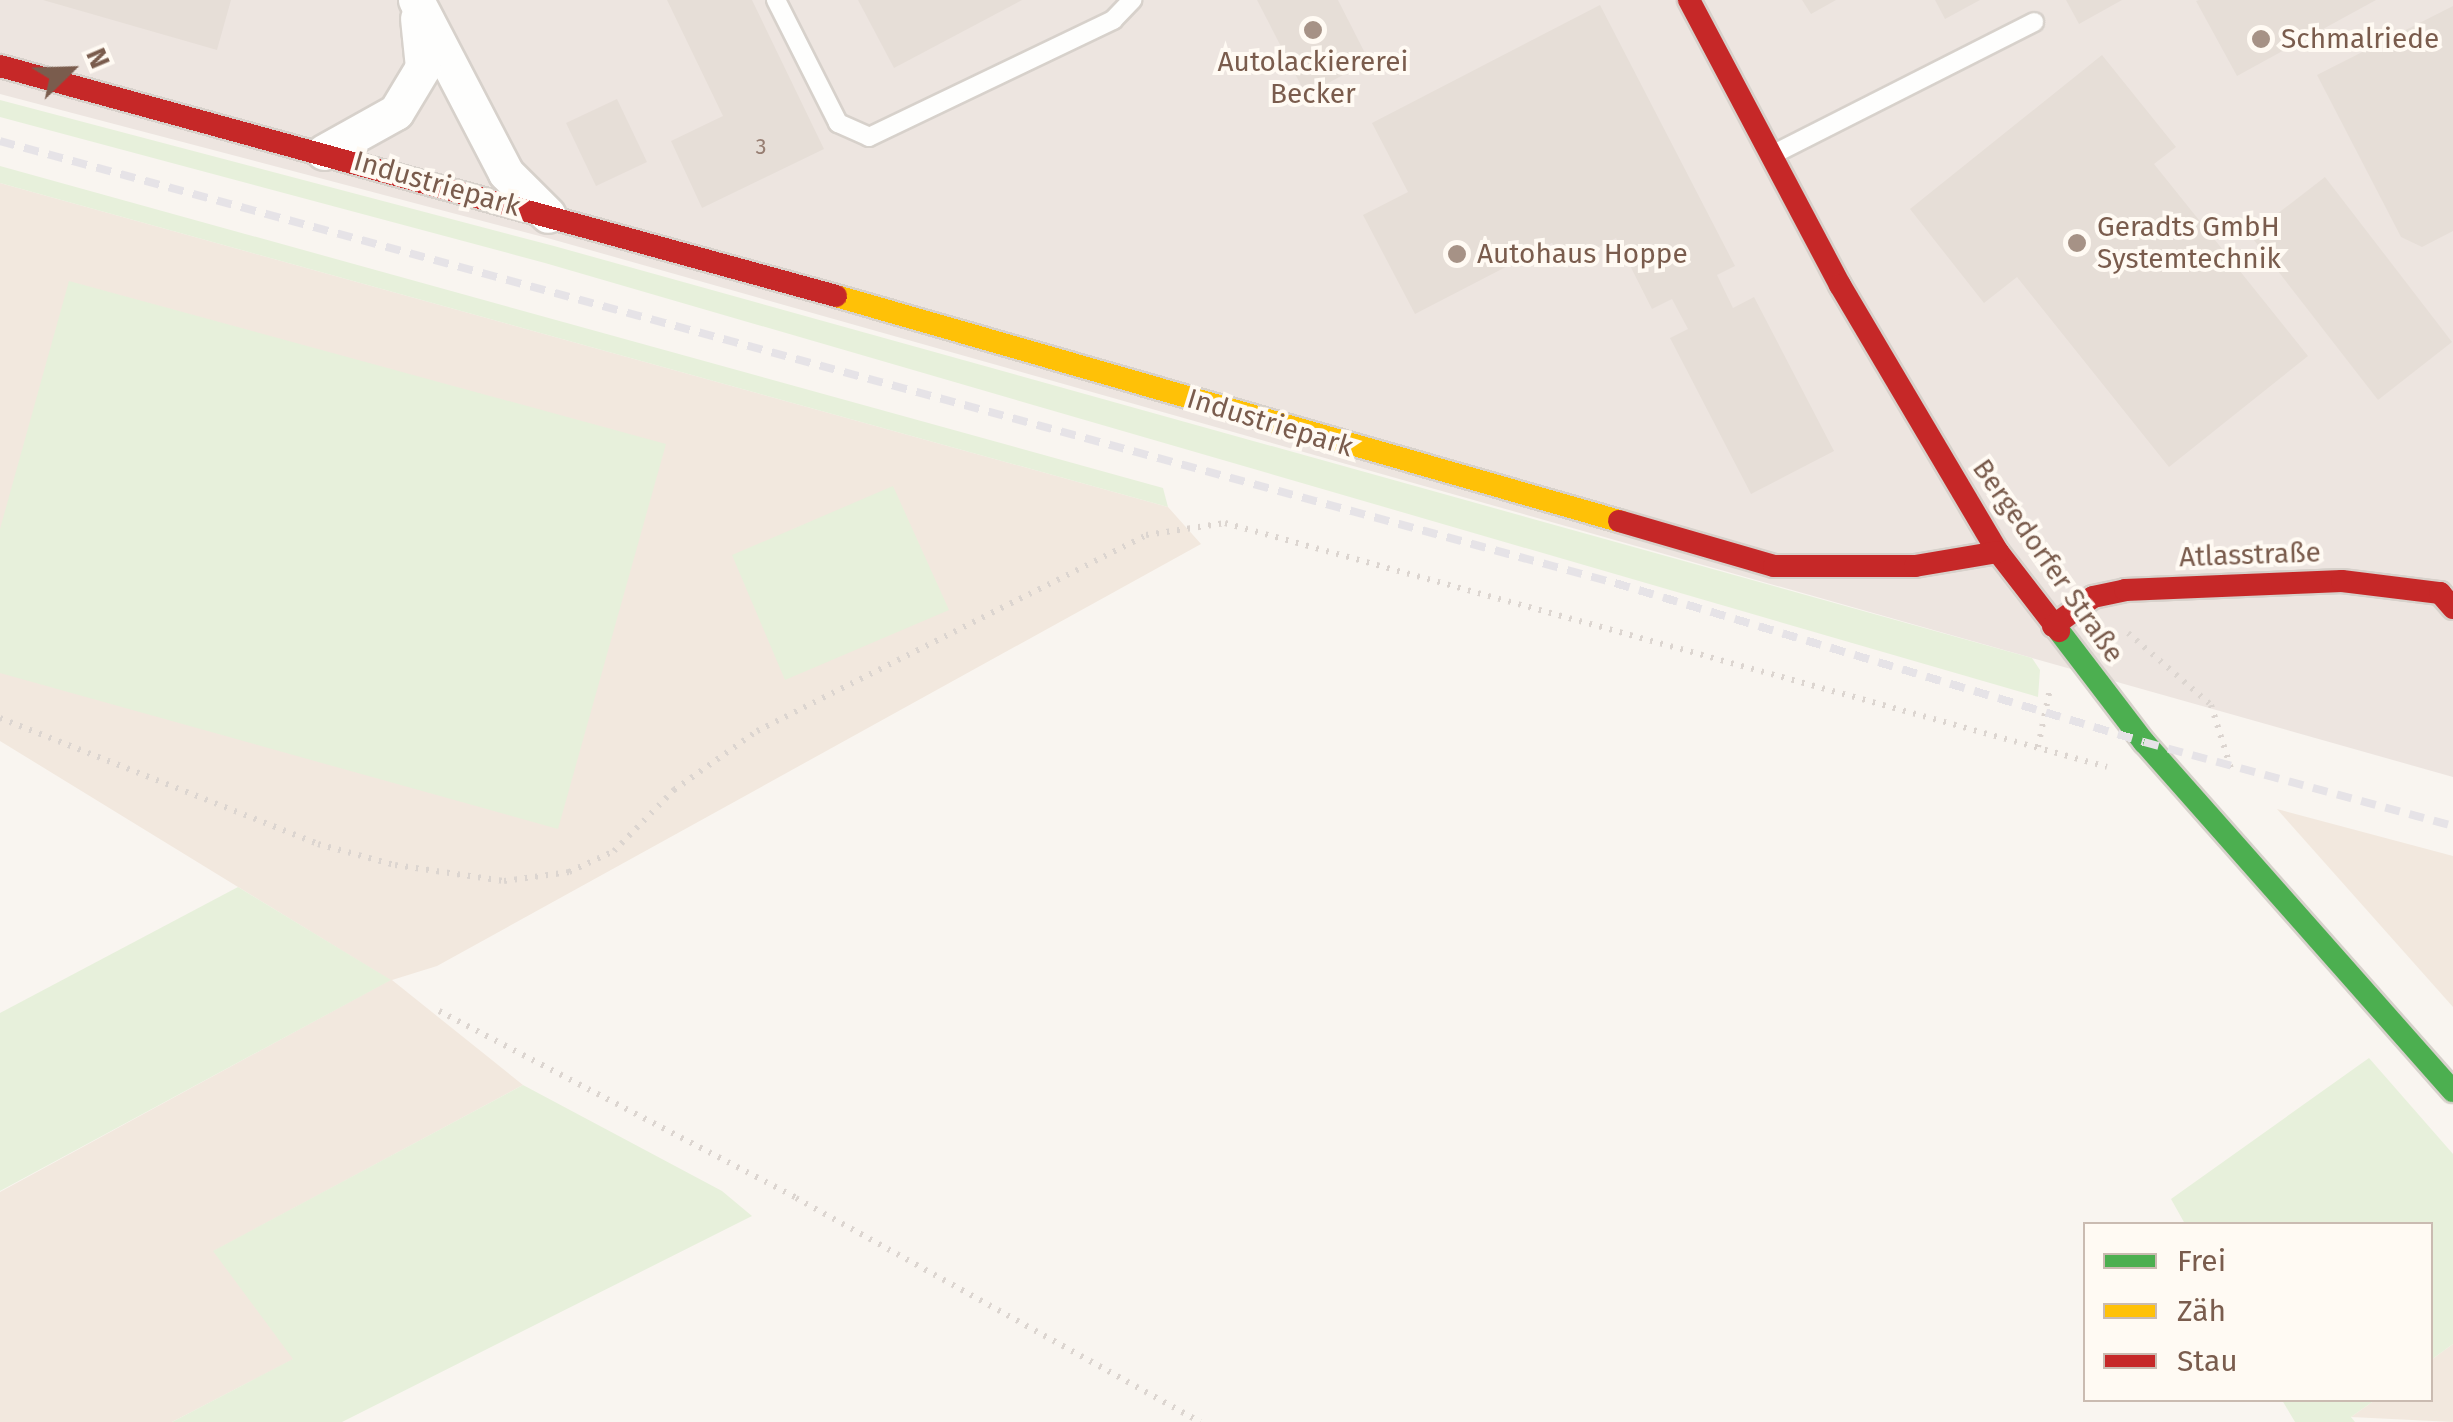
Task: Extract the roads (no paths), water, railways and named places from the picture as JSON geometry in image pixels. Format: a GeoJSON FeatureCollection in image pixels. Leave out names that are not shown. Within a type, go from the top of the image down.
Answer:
{"type":"FeatureCollection","features":[{"type":"Feature","properties":{"kind":"street","name":"Industriepark"},"geometry":{"type":"LineString","coordinates":[[324,152],[396,112],[423,67],[416,0]]}},
{"type":"Feature","properties":{"kind":"street","name":"Industriepark"},"geometry":{"type":"LineString","coordinates":[[416,0],[506,173],[550,217]]}},
{"type":"Feature","properties":{"kind":"street","name":"Bergedorfer Straße"},"geometry":{"type":"LineString","coordinates":[[1690,0],[1772,155],[1998,552],[2164,766],[2453,1091]]}},
{"type":"Feature","properties":{"kind":"street","name":"Industriepark"},"geometry":{"type":"LineString","coordinates":[[0,66],[324,152],[1774,566],[1915,566],[1998,552]]}},
{"type":"Feature","properties":{"kind":"street","name":"Atlasstraße"},"geometry":{"type":"LineString","coordinates":[[2053,626],[2092,596],[2342,581],[2449,594]]}},
{"type":"Feature","properties":{"kind":"lane"},"geometry":{"type":"LineString","coordinates":[[776,0],[838,123],[869,137],[1113,20],[1132,0]]}},
{"type":"Feature","properties":{"kind":"lane"},"geometry":{"type":"LineString","coordinates":[[1772,155],[2034,22]]}},
{"type":"Feature","properties":{"kind":"railway"},"geometry":{"type":"LineString","coordinates":[[0,141],[1615,583],[2144,742],[2453,826]]}},
{"type":"Feature","properties":{"kind":"place","name":"Autolackiererei Becker"},"geometry":{"type":"Point","coordinates":[1313,30]}},
{"type":"Feature","properties":{"kind":"place","name":"Schmalriede"},"geometry":{"type":"Point","coordinates":[2261,39]}},
{"type":"Feature","properties":{"kind":"place","name":"Geradts GmbH Systemtechnik"},"geometry":{"type":"Point","coordinates":[2077,243]}},
{"type":"Feature","properties":{"kind":"place","name":"Autohaus Hoppe"},"geometry":{"type":"Point","coordinates":[1457,254]}}]}
